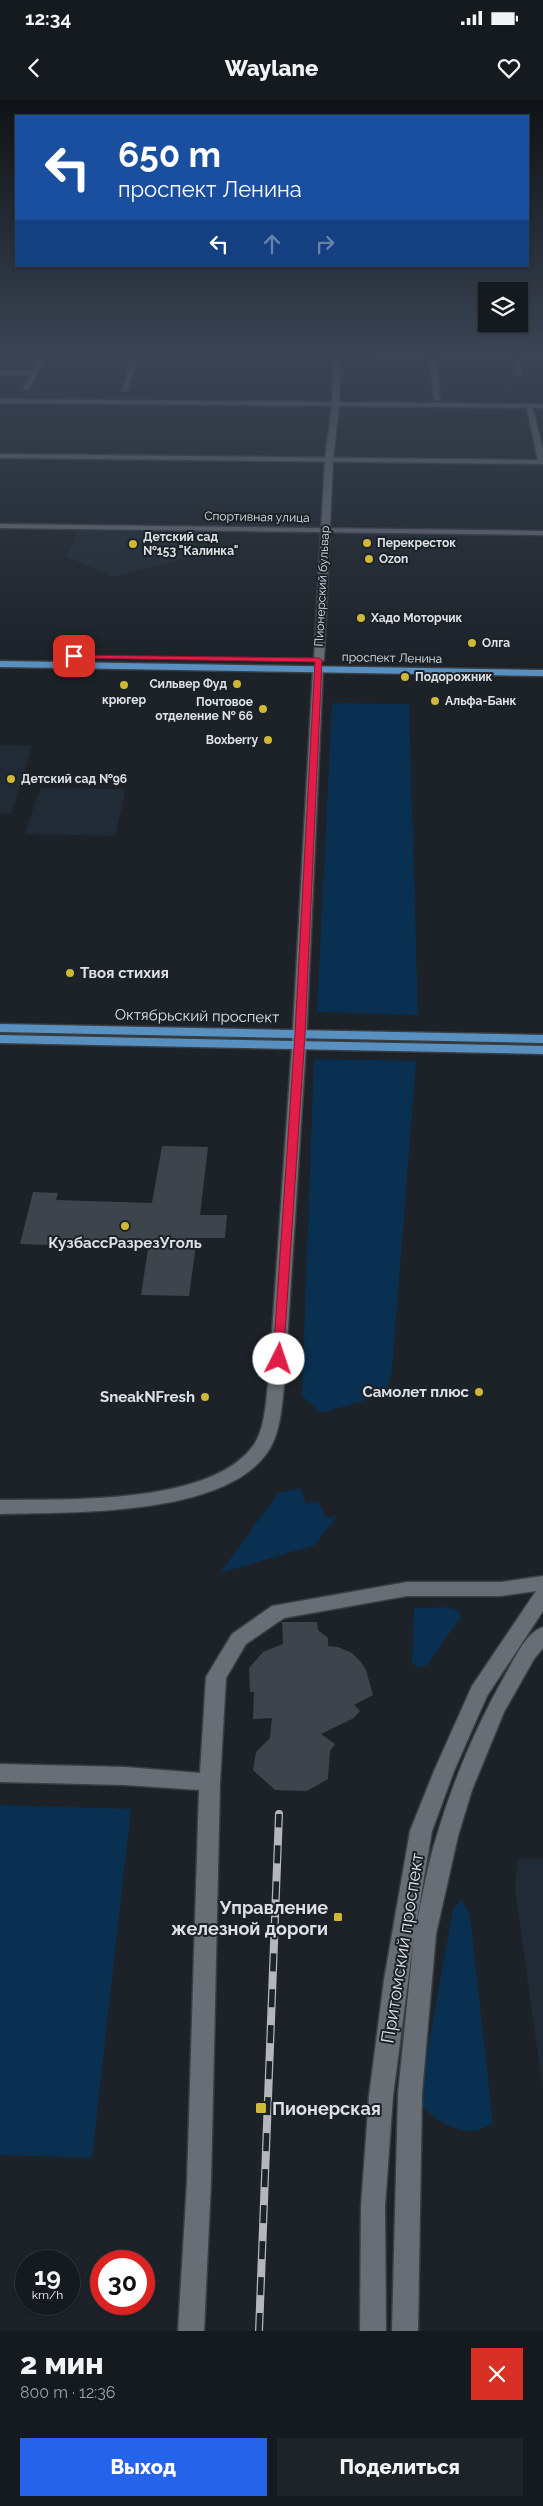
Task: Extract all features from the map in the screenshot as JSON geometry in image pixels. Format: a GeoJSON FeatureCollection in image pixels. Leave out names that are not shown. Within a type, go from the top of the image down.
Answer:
{"type":"FeatureCollection","features":[{"type":"Feature","properties":{"kind":"main road","name":"проспект Ленина"},"geometry":{"type":"LineString","coordinates":[[0,655],[543,673]]}},
{"type":"Feature","properties":{"kind":"main road","name":"проспект Ленина"},"geometry":{"type":"LineString","coordinates":[[0,664],[318,665],[543,663]]}},
{"type":"Feature","properties":{"kind":"main road","name":"Октябрьский проспект"},"geometry":{"type":"LineString","coordinates":[[0,1028],[543,1050]]}},
{"type":"Feature","properties":{"kind":"main road","name":"Октябрьский проспект"},"geometry":{"type":"LineString","coordinates":[[0,1039],[543,1039]]}},
{"type":"Feature","properties":{"kind":"street"},"geometry":{"type":"LineString","coordinates":[[12,456],[543,462]]}},
{"type":"Feature","properties":{"kind":"street","name":"Пионерский бульвар"},"geometry":{"type":"LineString","coordinates":[[0,1507],[98,1505],[159,1497],[203,1488],[240,1469],[262,1447],[272,1412],[277,1376],[300,1040],[329,459]]}},
{"type":"Feature","properties":{"kind":"street","name":"Спортивная улица"},"geometry":{"type":"LineString","coordinates":[[0,526],[543,533]]}},
{"type":"Feature","properties":{"kind":"street"},"geometry":{"type":"LineString","coordinates":[[191,2331],[199,2182],[210,1782],[216,1677],[239,1639],[279,1611],[407,1589],[501,1589],[543,1583]]}},
{"type":"Feature","properties":{"kind":"street","name":"Притомский проспект"},"geometry":{"type":"LineString","coordinates":[[374,2331],[374,2206],[381,2096],[395,1980],[421,1831],[444,1770],[479,1692],[543,1596]]}},
{"type":"Feature","properties":{"kind":"street","name":"Притомский проспект"},"geometry":{"type":"LineString","coordinates":[[405,2331],[410,2093],[425,1934],[440,1863],[462,1790],[496,1710],[527,1654],[543,1635]]}},
{"type":"Feature","properties":{"kind":"street"},"geometry":{"type":"LineString","coordinates":[[0,1773],[125,1776],[210,1782]]}},
{"type":"Feature","properties":{"kind":"shaded area","name":"Детский сад №153 \"Калинка\""},"geometry":{"type":"Polygon","coordinates":[[[78,531],[195,532],[194,556],[114,577],[67,557],[78,531]]]}},
{"type":"Feature","properties":{"kind":"shaded area"},"geometry":{"type":"Polygon","coordinates":[[[332,703],[409,704],[418,1015],[317,1012],[332,703]]]}},
{"type":"Feature","properties":{"kind":"shaded area","name":"Детский сад №96"},"geometry":{"type":"Polygon","coordinates":[[[0,745],[32,746],[11,814],[0,813],[0,745]]]}},
{"type":"Feature","properties":{"kind":"shaded area"},"geometry":{"type":"Polygon","coordinates":[[[40,788],[126,789],[115,836],[25,834],[40,788]]]}},
{"type":"Feature","properties":{"kind":"shaded area"},"geometry":{"type":"Polygon","coordinates":[[[314,1059],[416,1061],[392,1369],[386,1394],[322,1413],[302,1396],[314,1059]]]}},
{"type":"Feature","properties":{"kind":"shaded area"},"geometry":{"type":"Polygon","coordinates":[[[300,1488],[306,1504],[319,1502],[326,1518],[337,1516],[315,1545],[220,1573],[278,1493],[300,1488]]]}},
{"type":"Feature","properties":{"kind":"shaded area"},"geometry":{"type":"Polygon","coordinates":[[[448,1607],[459,1611],[461,1617],[427,1665],[417,1667],[412,1663],[414,1608],[448,1607]]]}},
{"type":"Feature","properties":{"kind":"shaded area"},"geometry":{"type":"Polygon","coordinates":[[[0,1805],[131,1809],[92,2158],[0,2155],[0,1805]]]}},
{"type":"Feature","properties":{"kind":"shaded area"},"geometry":{"type":"Polygon","coordinates":[[[518,1859],[543,1859],[543,2090],[515,1890],[518,1859]]]}},
{"type":"Feature","properties":{"kind":"shaded area"},"geometry":{"type":"Polygon","coordinates":[[[461,1899],[468,1910],[471,1925],[493,2124],[474,2131],[466,2131],[450,2126],[436,2118],[418,2102],[453,1909],[461,1899]]]}},
{"type":"Feature","properties":{"kind":"building","name":"КузбассРазрезУголь"},"geometry":{"type":"Polygon","coordinates":[[[162,1146],[208,1147],[200,1215],[227,1215],[225,1238],[197,1238],[189,1296],[141,1295],[149,1243],[49,1240],[48,1245],[20,1244],[33,1192],[58,1193],[56,1200],[152,1203],[162,1146]]]}},
{"type":"Feature","properties":{"kind":"building"},"geometry":{"type":"Polygon","coordinates":[[[282,1622],[317,1622],[318,1630],[328,1638],[328,1646],[338,1647],[352,1653],[361,1662],[366,1670],[373,1695],[354,1705],[360,1711],[354,1718],[321,1734],[335,1744],[330,1751],[328,1779],[307,1791],[275,1790],[253,1770],[256,1752],[270,1738],[272,1718],[253,1719],[254,1692],[250,1692],[249,1668],[263,1652],[283,1644],[282,1622]]]}},
{"type":"Feature","properties":{"kind":"railway"},"geometry":{"type":"LineString","coordinates":[[259,2331],[279,1814]]}},
{"type":"Feature","properties":{"kind":"place","name":"Перекресток"},"geometry":{"type":"Point","coordinates":[367,543]}},
{"type":"Feature","properties":{"kind":"place","name":"Детский сад №153 \"Калинка\""},"geometry":{"type":"Point","coordinates":[133,544]}},
{"type":"Feature","properties":{"kind":"place","name":"Ozon"},"geometry":{"type":"Point","coordinates":[369,559]}},
{"type":"Feature","properties":{"kind":"place","name":"Хадо Моторчик"},"geometry":{"type":"Point","coordinates":[361,618]}},
{"type":"Feature","properties":{"kind":"place","name":"Олга"},"geometry":{"type":"Point","coordinates":[472,643]}},
{"type":"Feature","properties":{"kind":"place","name":"Подорожник"},"geometry":{"type":"Point","coordinates":[405,677]}},
{"type":"Feature","properties":{"kind":"place","name":"Сильвер Фуд"},"geometry":{"type":"Point","coordinates":[237,684]}},
{"type":"Feature","properties":{"kind":"place","name":"крюгер"},"geometry":{"type":"Point","coordinates":[124,685]}},
{"type":"Feature","properties":{"kind":"place","name":"Альфа-Банк"},"geometry":{"type":"Point","coordinates":[435,701]}},
{"type":"Feature","properties":{"kind":"place","name":"Почтовое отделение № 66"},"geometry":{"type":"Point","coordinates":[263,709]}},
{"type":"Feature","properties":{"kind":"place","name":"Boxberry"},"geometry":{"type":"Point","coordinates":[268,740]}},
{"type":"Feature","properties":{"kind":"place","name":"Детский сад №96"},"geometry":{"type":"Point","coordinates":[11,779]}},
{"type":"Feature","properties":{"kind":"place","name":"Твоя стихия"},"geometry":{"type":"Point","coordinates":[70,973]}},
{"type":"Feature","properties":{"kind":"place","name":"КузбассРазрезУголь"},"geometry":{"type":"Point","coordinates":[125,1226]}},
{"type":"Feature","properties":{"kind":"place","name":"Самолет плюс"},"geometry":{"type":"Point","coordinates":[479,1392]}},
{"type":"Feature","properties":{"kind":"place","name":"SneakNFresh"},"geometry":{"type":"Point","coordinates":[205,1397]}},
{"type":"Feature","properties":{"kind":"place","name":"Управление железной дороги"},"geometry":{"type":"Point","coordinates":[338,1917]}},
{"type":"Feature","properties":{"kind":"place","name":"Пионерская"},"geometry":{"type":"Point","coordinates":[261,2108]}},
{"type":"Feature","properties":{"kind":"route"},"geometry":{"type":"LineString","coordinates":[[74,656],[319,660],[300,1034],[279,1359]]}}]}
